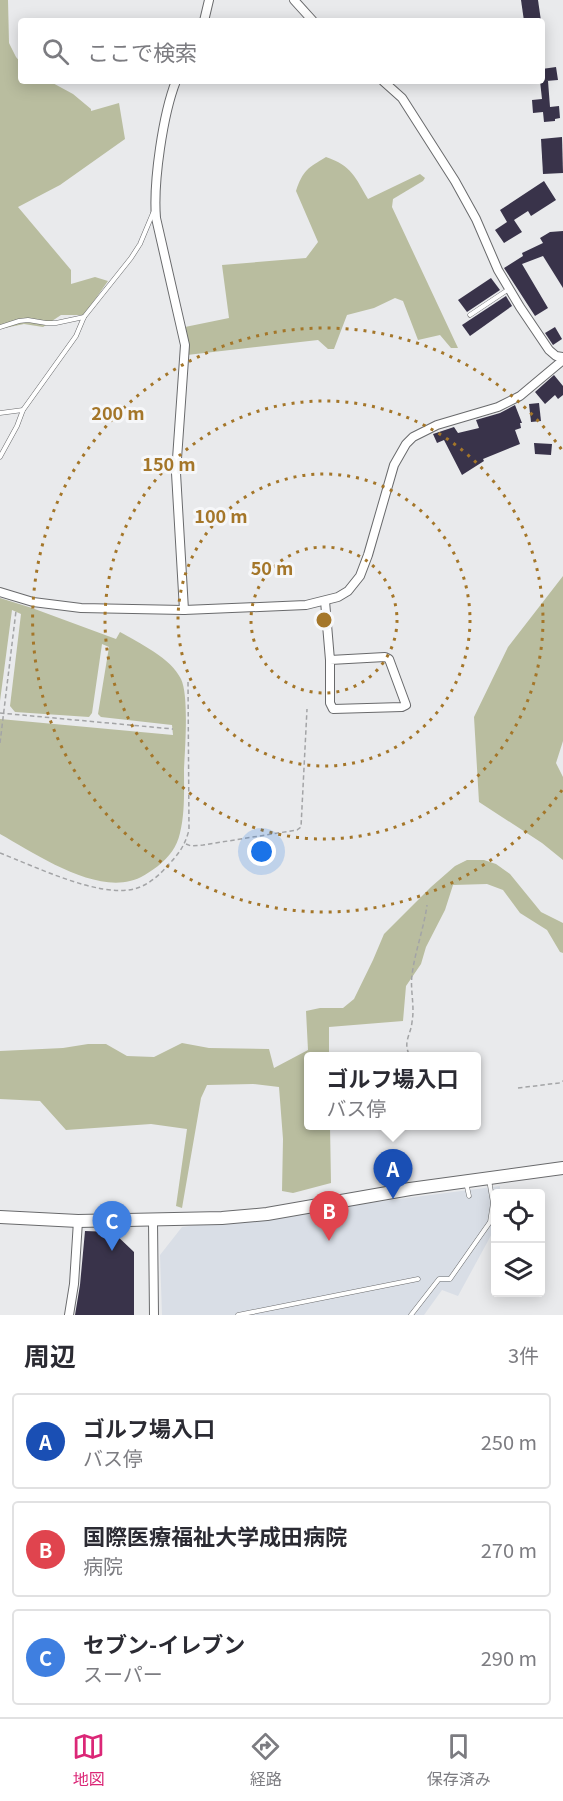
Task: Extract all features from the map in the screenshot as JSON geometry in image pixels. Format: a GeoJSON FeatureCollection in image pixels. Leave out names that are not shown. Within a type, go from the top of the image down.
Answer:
{"type":"FeatureCollection","features":[{"type":"Feature","properties":{"kind":"street"},"geometry":{"type":"LineString","coordinates":[[205,18],[209,0]]}},
{"type":"Feature","properties":{"kind":"street"},"geometry":{"type":"LineString","coordinates":[[294,0],[310,18]]}},
{"type":"Feature","properties":{"kind":"street"},"geometry":{"type":"LineString","coordinates":[[175,84],[169,103],[159,158],[155,208],[185,345],[176,473],[184,610]]}},
{"type":"Feature","properties":{"kind":"street"},"geometry":{"type":"LineString","coordinates":[[386,84],[402,98],[455,181],[509,289],[549,350],[563,358]]}},
{"type":"Feature","properties":{"kind":"street"},"geometry":{"type":"LineString","coordinates":[[0,592],[33,602],[81,608],[184,610],[306,605],[325,601],[348,591],[360,576],[394,465],[406,444],[413,437],[437,425],[498,407],[520,396],[563,358]]}},
{"type":"Feature","properties":{"kind":"street"},"geometry":{"type":"LineString","coordinates":[[325,601],[330,660],[330,703],[333,709],[406,705],[389,658],[330,660]]}},
{"type":"Feature","properties":{"kind":"street"},"geometry":{"type":"LineString","coordinates":[[0,1217],[78,1221],[222,1218],[267,1214],[563,1168]]}},
{"type":"Feature","properties":{"kind":"street"},"geometry":{"type":"LineString","coordinates":[[69,1315],[74,1284],[78,1221]]}},
{"type":"Feature","properties":{"kind":"street"},"geometry":{"type":"LineString","coordinates":[[153,1221],[154,1315]]}},
{"type":"Feature","properties":{"kind":"lane"},"geometry":{"type":"LineString","coordinates":[[0,457],[23,410],[76,336],[84,317],[132,258],[155,208]]}},
{"type":"Feature","properties":{"kind":"lane"},"geometry":{"type":"LineString","coordinates":[[470,315],[509,289]]}},
{"type":"Feature","properties":{"kind":"lane"},"geometry":{"type":"LineString","coordinates":[[0,327],[19,321],[56,323],[84,317]]}},
{"type":"Feature","properties":{"kind":"lane"},"geometry":{"type":"LineString","coordinates":[[0,413],[23,410]]}},
{"type":"Feature","properties":{"kind":"lane"},"geometry":{"type":"LineString","coordinates":[[411,1315],[439,1279],[450,1279],[490,1222],[493,1203],[489,1179]]}},
{"type":"Feature","properties":{"kind":"lane"},"geometry":{"type":"LineString","coordinates":[[466,1182],[469,1196]]}},
{"type":"Feature","properties":{"kind":"lane"},"geometry":{"type":"LineString","coordinates":[[238,1315],[417,1278]]}},
{"type":"Feature","properties":{"kind":"path"},"geometry":{"type":"LineString","coordinates":[[0,743],[16,611]]}},
{"type":"Feature","properties":{"kind":"path"},"geometry":{"type":"LineString","coordinates":[[0,853],[79,884],[96,888],[135,889],[162,872],[185,844],[189,830],[188,681]]}},
{"type":"Feature","properties":{"kind":"path"},"geometry":{"type":"LineString","coordinates":[[185,844],[203,845],[297,830],[301,827],[307,709]]}},
{"type":"Feature","properties":{"kind":"path"},"geometry":{"type":"LineString","coordinates":[[2,714],[173,729]]}},
{"type":"Feature","properties":{"kind":"path"},"geometry":{"type":"LineString","coordinates":[[408,1052],[406,1044],[413,1022],[411,985],[427,904]]}},
{"type":"Feature","properties":{"kind":"path"},"geometry":{"type":"LineString","coordinates":[[518,1088],[563,1081]]}},
{"type":"Feature","properties":{"kind":"shaded area"},"geometry":{"type":"Polygon","coordinates":[[[500,1186],[500,1189],[491,1189],[491,1235],[458,1296],[442,1290],[424,1315],[162,1315],[160,1255],[182,1227],[500,1186]]]}},
{"type":"Feature","properties":{"kind":"green space"},"geometry":{"type":"Polygon","coordinates":[[[0,0],[8,0],[9,43],[18,59],[18,84],[55,84],[73,94],[91,111],[119,103],[125,139],[60,185],[18,207],[71,270],[71,284],[95,277],[108,281],[84,315],[61,315],[43,327],[24,324],[0,329],[0,0]]]}},
{"type":"Feature","properties":{"kind":"green space"},"geometry":{"type":"Polygon","coordinates":[[[326,157],[347,168],[356,178],[368,199],[420,174],[425,178],[393,199],[392,207],[458,348],[451,348],[440,335],[418,340],[403,301],[395,298],[374,308],[347,315],[334,349],[328,349],[318,340],[187,355],[189,344],[185,327],[229,318],[222,265],[306,258],[318,242],[296,191],[307,170],[326,157]]]}},
{"type":"Feature","properties":{"kind":"green space"},"geometry":{"type":"Polygon","coordinates":[[[563,576],[563,741],[556,763],[563,777],[563,860],[542,843],[479,802],[474,717],[508,647],[563,576]]]}},
{"type":"Feature","properties":{"kind":"green space"},"geometry":{"type":"Polygon","coordinates":[[[0,598],[116,639],[120,632],[170,664],[181,679],[185,697],[186,722],[182,825],[177,843],[169,855],[158,866],[141,877],[114,883],[80,876],[0,834],[0,719],[173,735],[172,725],[101,717],[98,714],[109,647],[102,644],[92,713],[89,717],[15,712],[10,706],[21,614],[12,610],[0,701],[0,598]]]}},
{"type":"Feature","properties":{"kind":"green space"},"geometry":{"type":"Polygon","coordinates":[[[467,860],[484,860],[496,864],[510,874],[541,912],[563,923],[563,953],[560,952],[547,930],[520,913],[503,890],[487,884],[453,885],[445,910],[426,947],[421,964],[406,986],[403,1021],[329,1027],[329,1052],[304,1052],[308,1050],[306,1011],[320,1008],[343,1008],[354,999],[384,934],[455,866],[467,860]]]}},
{"type":"Feature","properties":{"kind":"green space"},"geometry":{"type":"Polygon","coordinates":[[[182,1043],[209,1048],[269,1049],[274,1068],[304,1052],[304,1130],[330,1130],[331,1183],[293,1193],[282,1191],[283,1139],[279,1087],[253,1084],[207,1085],[201,1098],[182,1208],[176,1206],[187,1129],[151,1124],[66,1130],[40,1101],[0,1099],[0,1051],[106,1044],[127,1056],[154,1057],[182,1043]]]}},
{"type":"Feature","properties":{"kind":"building"},"geometry":{"type":"Polygon","coordinates":[[[521,0],[538,0],[541,18],[524,18],[521,0]]]}},
{"type":"Feature","properties":{"kind":"building"},"geometry":{"type":"Polygon","coordinates":[[[556,67],[558,80],[546,81],[548,81],[550,107],[559,106],[560,118],[544,122],[543,112],[533,113],[532,100],[542,99],[540,84],[545,84],[545,69],[556,67]]]}},
{"type":"Feature","properties":{"kind":"building"},"geometry":{"type":"Polygon","coordinates":[[[562,137],[563,173],[543,174],[541,139],[562,137]]]}},
{"type":"Feature","properties":{"kind":"building"},"geometry":{"type":"Polygon","coordinates":[[[544,181],[556,200],[531,216],[528,211],[514,220],[522,232],[504,243],[495,230],[507,222],[500,210],[544,181]]]}},
{"type":"Feature","properties":{"kind":"building"},"geometry":{"type":"Polygon","coordinates":[[[563,231],[563,288],[543,256],[522,264],[548,308],[535,316],[504,268],[523,256],[522,253],[543,243],[540,238],[550,232],[563,231]]]}},
{"type":"Feature","properties":{"kind":"building"},"geometry":{"type":"Polygon","coordinates":[[[491,278],[500,290],[467,312],[458,300],[491,278]]]}},
{"type":"Feature","properties":{"kind":"building"},"geometry":{"type":"Polygon","coordinates":[[[506,296],[512,306],[470,336],[462,325],[506,296]]]}},
{"type":"Feature","properties":{"kind":"building"},"geometry":{"type":"Polygon","coordinates":[[[555,327],[562,339],[553,345],[545,333],[555,327]]]}},
{"type":"Feature","properties":{"kind":"building"},"geometry":{"type":"Polygon","coordinates":[[[554,375],[563,386],[563,395],[558,399],[555,395],[545,404],[535,392],[554,375]]]}},
{"type":"Feature","properties":{"kind":"building"},"geometry":{"type":"Polygon","coordinates":[[[539,403],[541,421],[531,422],[529,404],[539,403]]]}},
{"type":"Feature","properties":{"kind":"building"},"geometry":{"type":"Polygon","coordinates":[[[515,405],[522,423],[520,423],[521,428],[515,430],[520,444],[483,459],[484,461],[462,475],[444,440],[437,443],[433,434],[454,427],[458,433],[479,428],[476,420],[500,413],[515,405]]]}},
{"type":"Feature","properties":{"kind":"building"},"geometry":{"type":"Polygon","coordinates":[[[534,443],[552,444],[551,455],[535,454],[534,443]]]}},
{"type":"Feature","properties":{"kind":"building"},"geometry":{"type":"Polygon","coordinates":[[[85,1231],[113,1232],[134,1252],[134,1315],[75,1315],[85,1231]]]}},
{"type":"Feature","properties":{"kind":"place","name":"ゴルフ場入口"},"geometry":{"type":"Point","coordinates":[393,1199]}},
{"type":"Feature","properties":{"kind":"place","name":"国際医療福祉大学成田病院"},"geometry":{"type":"Point","coordinates":[329,1241]}},
{"type":"Feature","properties":{"kind":"place","name":"セブン-イレブン"},"geometry":{"type":"Point","coordinates":[112,1251]}}]}
